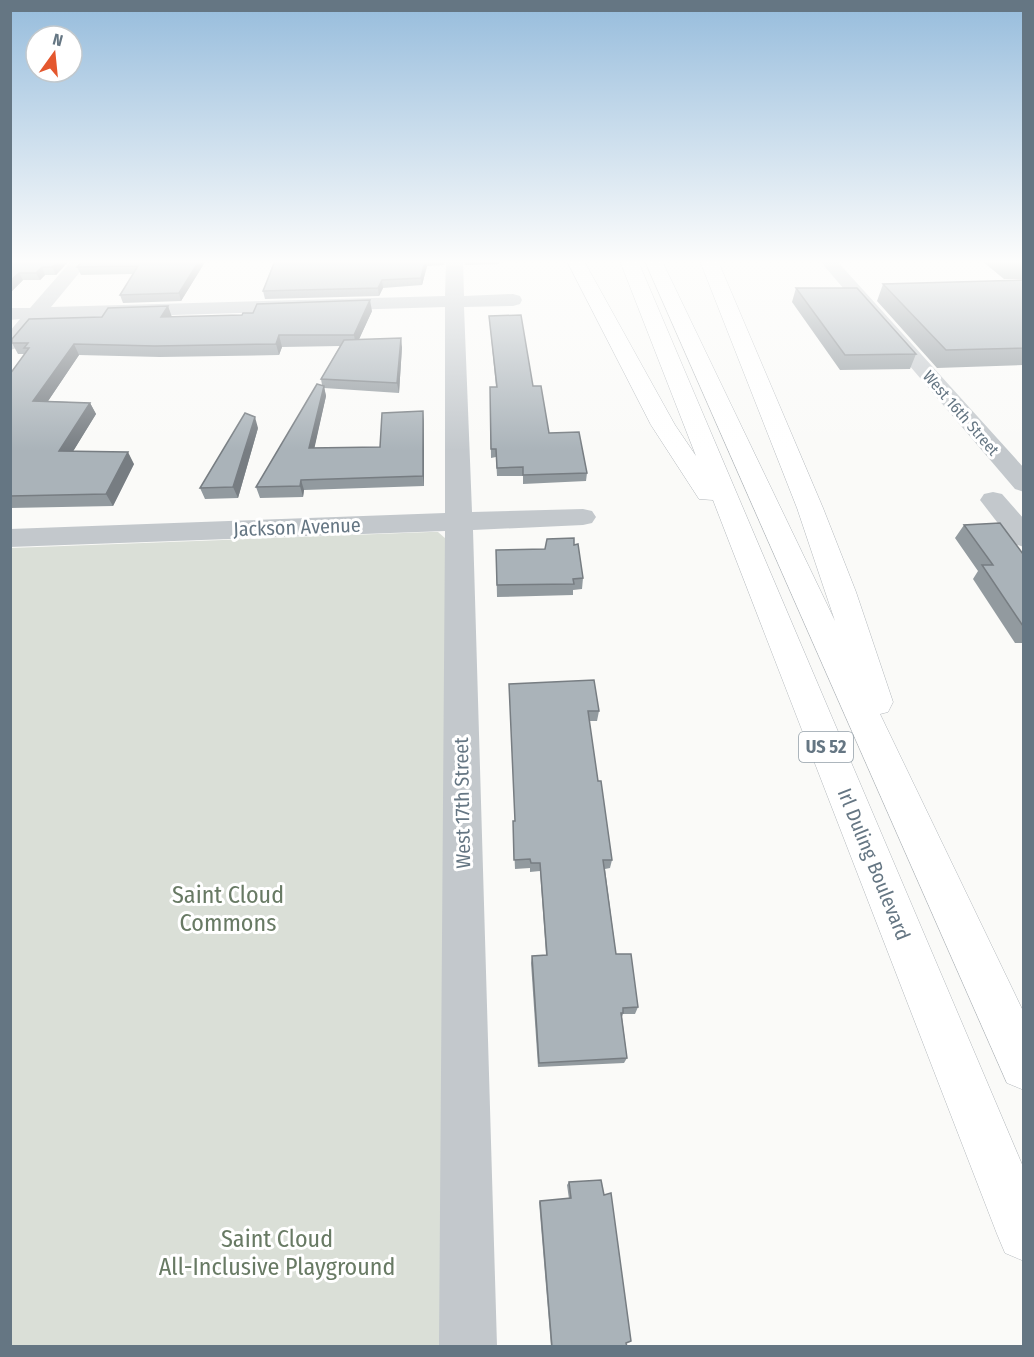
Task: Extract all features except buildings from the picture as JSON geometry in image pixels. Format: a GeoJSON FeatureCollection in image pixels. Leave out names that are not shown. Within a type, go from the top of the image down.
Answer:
{"type":"FeatureCollection","features":[{"type":"Feature","properties":{"kind":"highway"},"geometry":{"type":"LineString","coordinates":[[609,324],[663,425],[745,547]]}},
{"type":"Feature","properties":{"kind":"highway","name":"Irl Duling Boulevard"},"geometry":{"type":"LineString","coordinates":[[655,324],[1023,1234]]}},
{"type":"Feature","properties":{"kind":"highway","name":"US 52"},"geometry":{"type":"LineString","coordinates":[[682,324],[1023,1066]]}},
{"type":"Feature","properties":{"kind":"highway"},"geometry":{"type":"LineString","coordinates":[[734,324],[806,499],[837,582],[920,840]]}},
{"type":"Feature","properties":{"kind":"street"},"geometry":{"type":"LineString","coordinates":[[10,344],[27,324]]}},
{"type":"Feature","properties":{"kind":"street","name":"West 17th Street"},"geometry":{"type":"LineString","coordinates":[[455,324],[459,521],[468,1347]]}},
{"type":"Feature","properties":{"kind":"street","name":"West 16th Street"},"geometry":{"type":"LineString","coordinates":[[883,324],[1023,484]]}},
{"type":"Feature","properties":{"kind":"street"},"geometry":{"type":"LineString","coordinates":[[1023,499],[993,500],[1023,538]]}},
{"type":"Feature","properties":{"kind":"street","name":"Jackson Avenue"},"geometry":{"type":"LineString","coordinates":[[10,538],[584,517]]}},
{"type":"Feature","properties":{"kind":"green space","name":"Saint Cloud Commons"},"geometry":{"type":"Polygon","coordinates":[[[438,532],[446,539],[444,1346],[11,1346],[11,548],[438,532]]]}},
{"type":"Feature","properties":{"kind":"park label","name":"Saint Cloud All-Inclusive Playground"},"geometry":{"type":"Point","coordinates":[277,1253]}}]}
